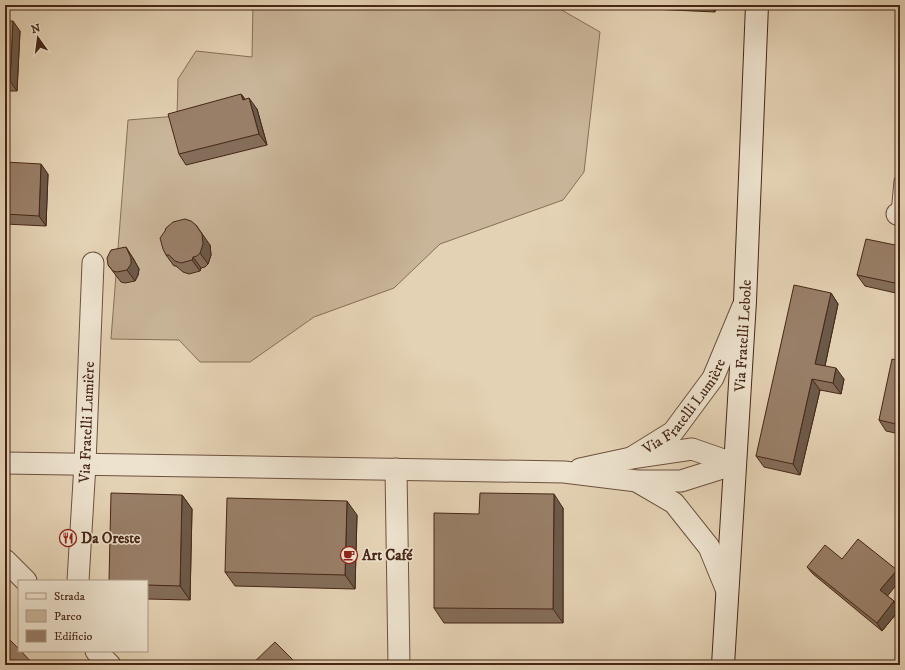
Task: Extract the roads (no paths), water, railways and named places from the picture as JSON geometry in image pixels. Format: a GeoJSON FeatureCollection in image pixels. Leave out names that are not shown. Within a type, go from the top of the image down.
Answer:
{"type":"FeatureCollection","features":[{"type":"Feature","properties":{"kind":"street","name":"Via Fratelli Lebole"},"geometry":{"type":"LineString","coordinates":[[723,665],[745,301],[757,5]]}},
{"type":"Feature","properties":{"kind":"street","name":"Via Fratelli Lumière"},"geometry":{"type":"LineString","coordinates":[[78,580],[85,464],[93,263]]}},
{"type":"Feature","properties":{"kind":"street","name":"Via Fratelli Lumière"},"geometry":{"type":"LineString","coordinates":[[630,458],[673,432],[713,378],[745,301]]}},
{"type":"Feature","properties":{"kind":"street","name":"Via Fratelli Lumière"},"geometry":{"type":"LineString","coordinates":[[564,472],[630,458],[692,449],[735,464]]}},
{"type":"Feature","properties":{"kind":"street"},"geometry":{"type":"LineString","coordinates":[[5,463],[564,472],[637,482],[681,481],[735,464]]}},
{"type":"Feature","properties":{"kind":"street"},"geometry":{"type":"LineString","coordinates":[[396,469],[399,665]]}},
{"type":"Feature","properties":{"kind":"street"},"geometry":{"type":"LineString","coordinates":[[637,482],[674,503],[709,547],[728,591]]}},
{"type":"Feature","properties":{"kind":"street"},"geometry":{"type":"LineString","coordinates":[[5,560],[25,580]]}},
{"type":"Feature","properties":{"kind":"street"},"geometry":{"type":"LineString","coordinates":[[97,652],[110,665]]}},
{"type":"Feature","properties":{"kind":"lane"},"geometry":{"type":"LineString","coordinates":[[899,214],[900,180]]}},
{"type":"Feature","properties":{"kind":"place","name":"Da Oreste"},"geometry":{"type":"Point","coordinates":[68,538]}},
{"type":"Feature","properties":{"kind":"place","name":"Art Café"},"geometry":{"type":"Point","coordinates":[349,555]}}]}
